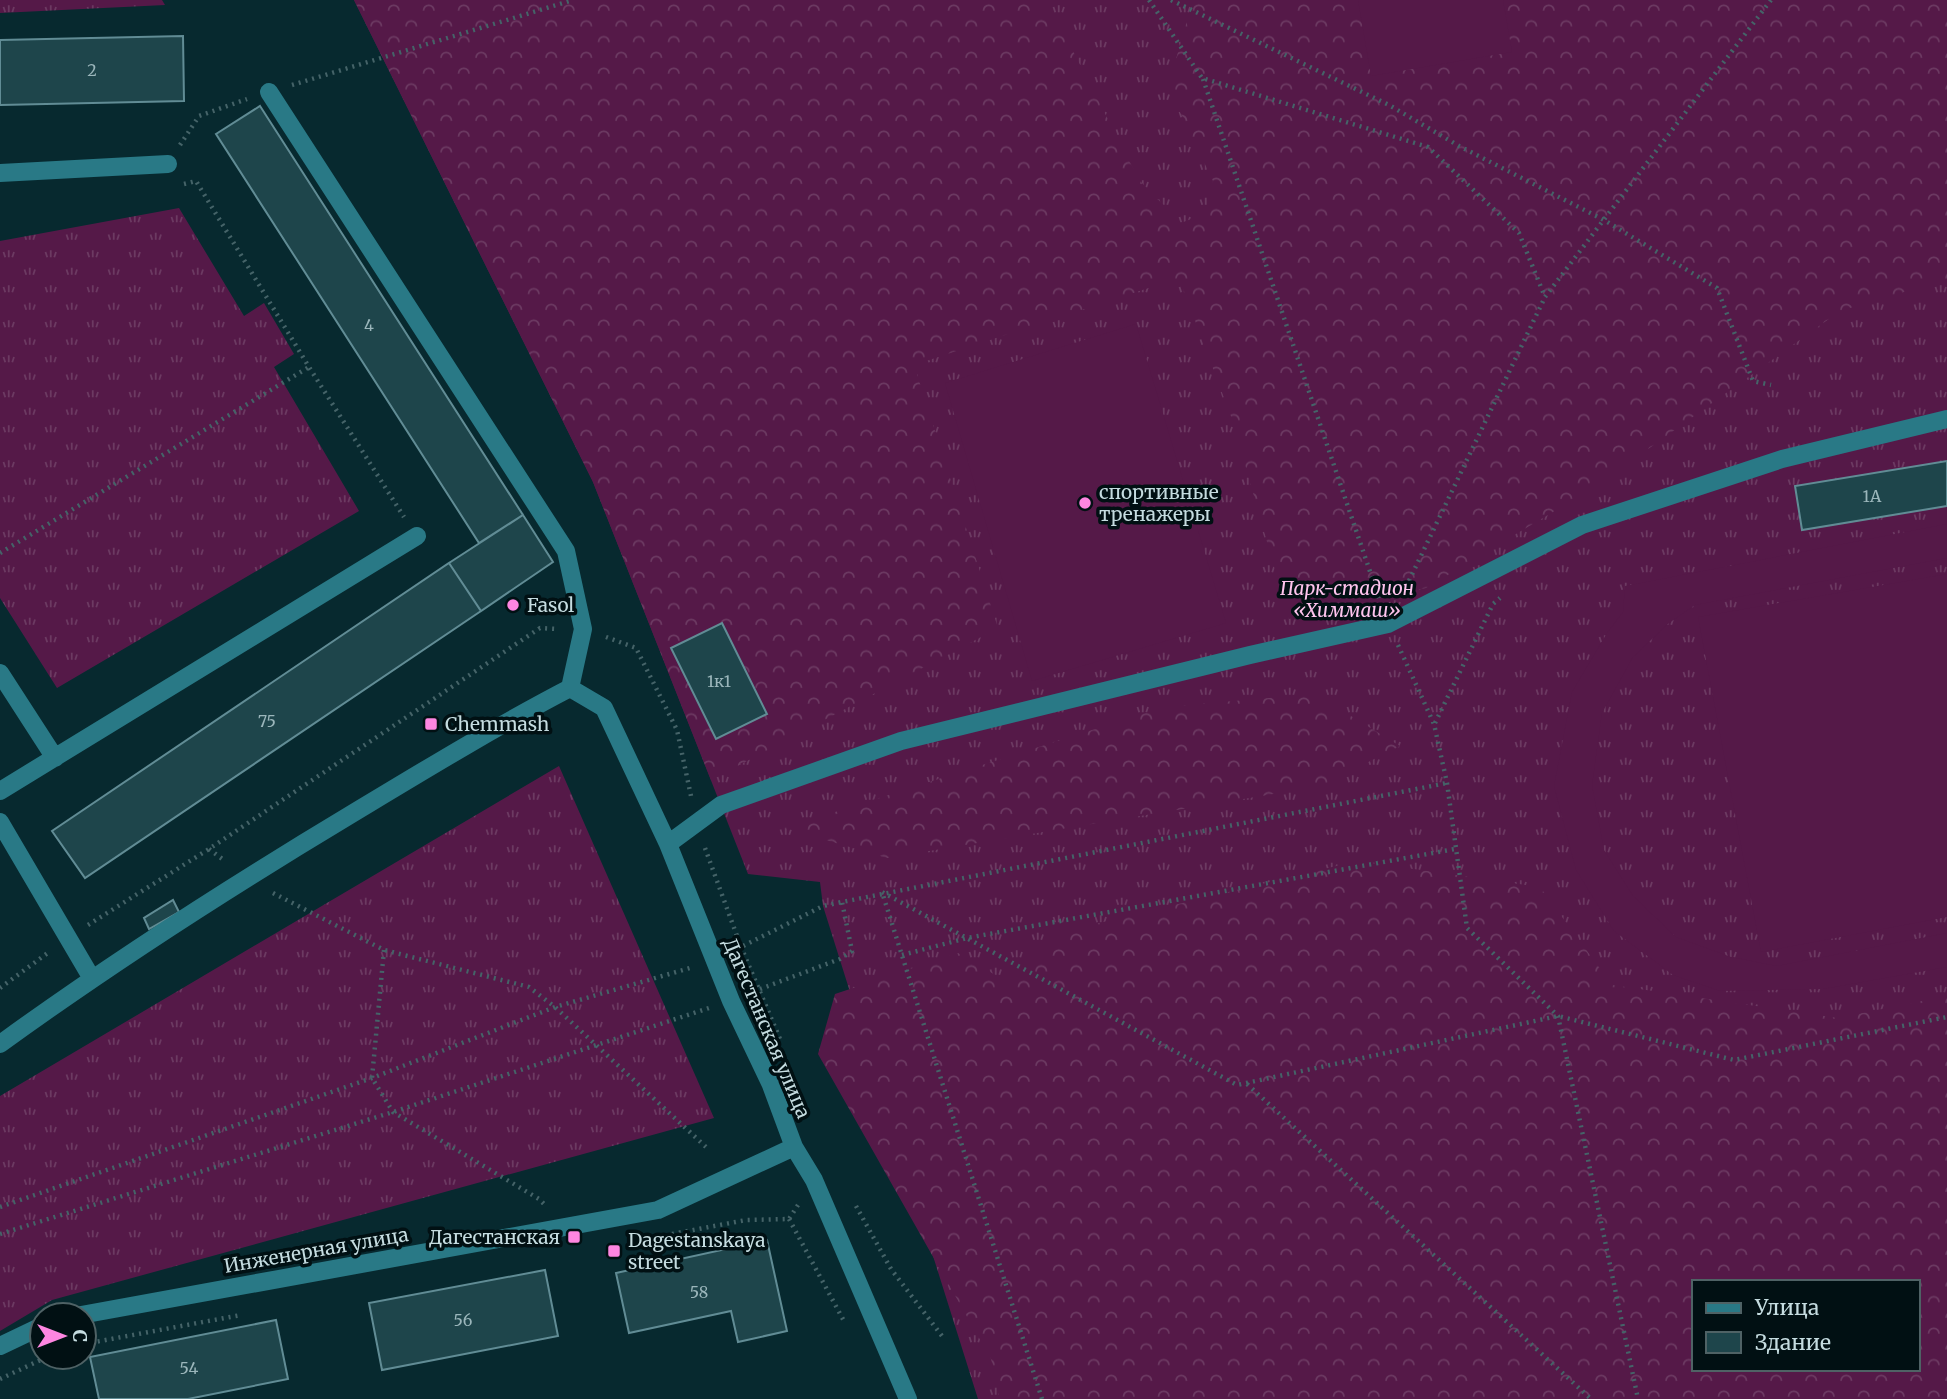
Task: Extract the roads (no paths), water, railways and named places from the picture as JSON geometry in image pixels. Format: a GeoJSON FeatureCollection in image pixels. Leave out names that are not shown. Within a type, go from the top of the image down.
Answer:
{"type":"FeatureCollection","features":[{"type":"Feature","properties":{"kind":"street"},"geometry":{"type":"LineString","coordinates":[[0,1044],[91,977],[245,878],[500,724],[570,688],[583,629],[565,551],[269,92]]}},
{"type":"Feature","properties":{"kind":"street"},"geometry":{"type":"LineString","coordinates":[[0,173],[168,164]]}},
{"type":"Feature","properties":{"kind":"street"},"geometry":{"type":"LineString","coordinates":[[668,844],[721,804],[901,741],[1388,624],[1582,525],[1782,459],[1947,419]]}},
{"type":"Feature","properties":{"kind":"street"},"geometry":{"type":"LineString","coordinates":[[0,791],[416,536]]}},
{"type":"Feature","properties":{"kind":"street"},"geometry":{"type":"LineString","coordinates":[[0,673],[55,758]]}},
{"type":"Feature","properties":{"kind":"street","name":"Дагестанская улица"},"geometry":{"type":"LineString","coordinates":[[570,688],[604,708],[668,844],[731,1001],[771,1085],[794,1147],[814,1180],[908,1399]]}},
{"type":"Feature","properties":{"kind":"street"},"geometry":{"type":"LineString","coordinates":[[0,821],[91,977]]}},
{"type":"Feature","properties":{"kind":"street","name":"Инженерная улица"},"geometry":{"type":"LineString","coordinates":[[98,1312],[658,1210],[794,1147]]}},
{"type":"Feature","properties":{"kind":"street"},"geometry":{"type":"LineString","coordinates":[[0,1346],[28,1333]]}},
{"type":"Feature","properties":{"kind":"place","name":"спортивные тренажеры"},"geometry":{"type":"Point","coordinates":[1085,503]}},
{"type":"Feature","properties":{"kind":"place","name":"Fasol"},"geometry":{"type":"Point","coordinates":[513,605]}},
{"type":"Feature","properties":{"kind":"place","name":"Chemmash"},"geometry":{"type":"Point","coordinates":[431,724]}},
{"type":"Feature","properties":{"kind":"place","name":"Дагестанская"},"geometry":{"type":"Point","coordinates":[574,1237]}},
{"type":"Feature","properties":{"kind":"place","name":"Dagestanskaya street"},"geometry":{"type":"Point","coordinates":[614,1251]}},
{"type":"Feature","properties":{"kind":"park label","name":"Парк-стадион «Химмаш»"},"geometry":{"type":"Point","coordinates":[1347,599]}}]}
